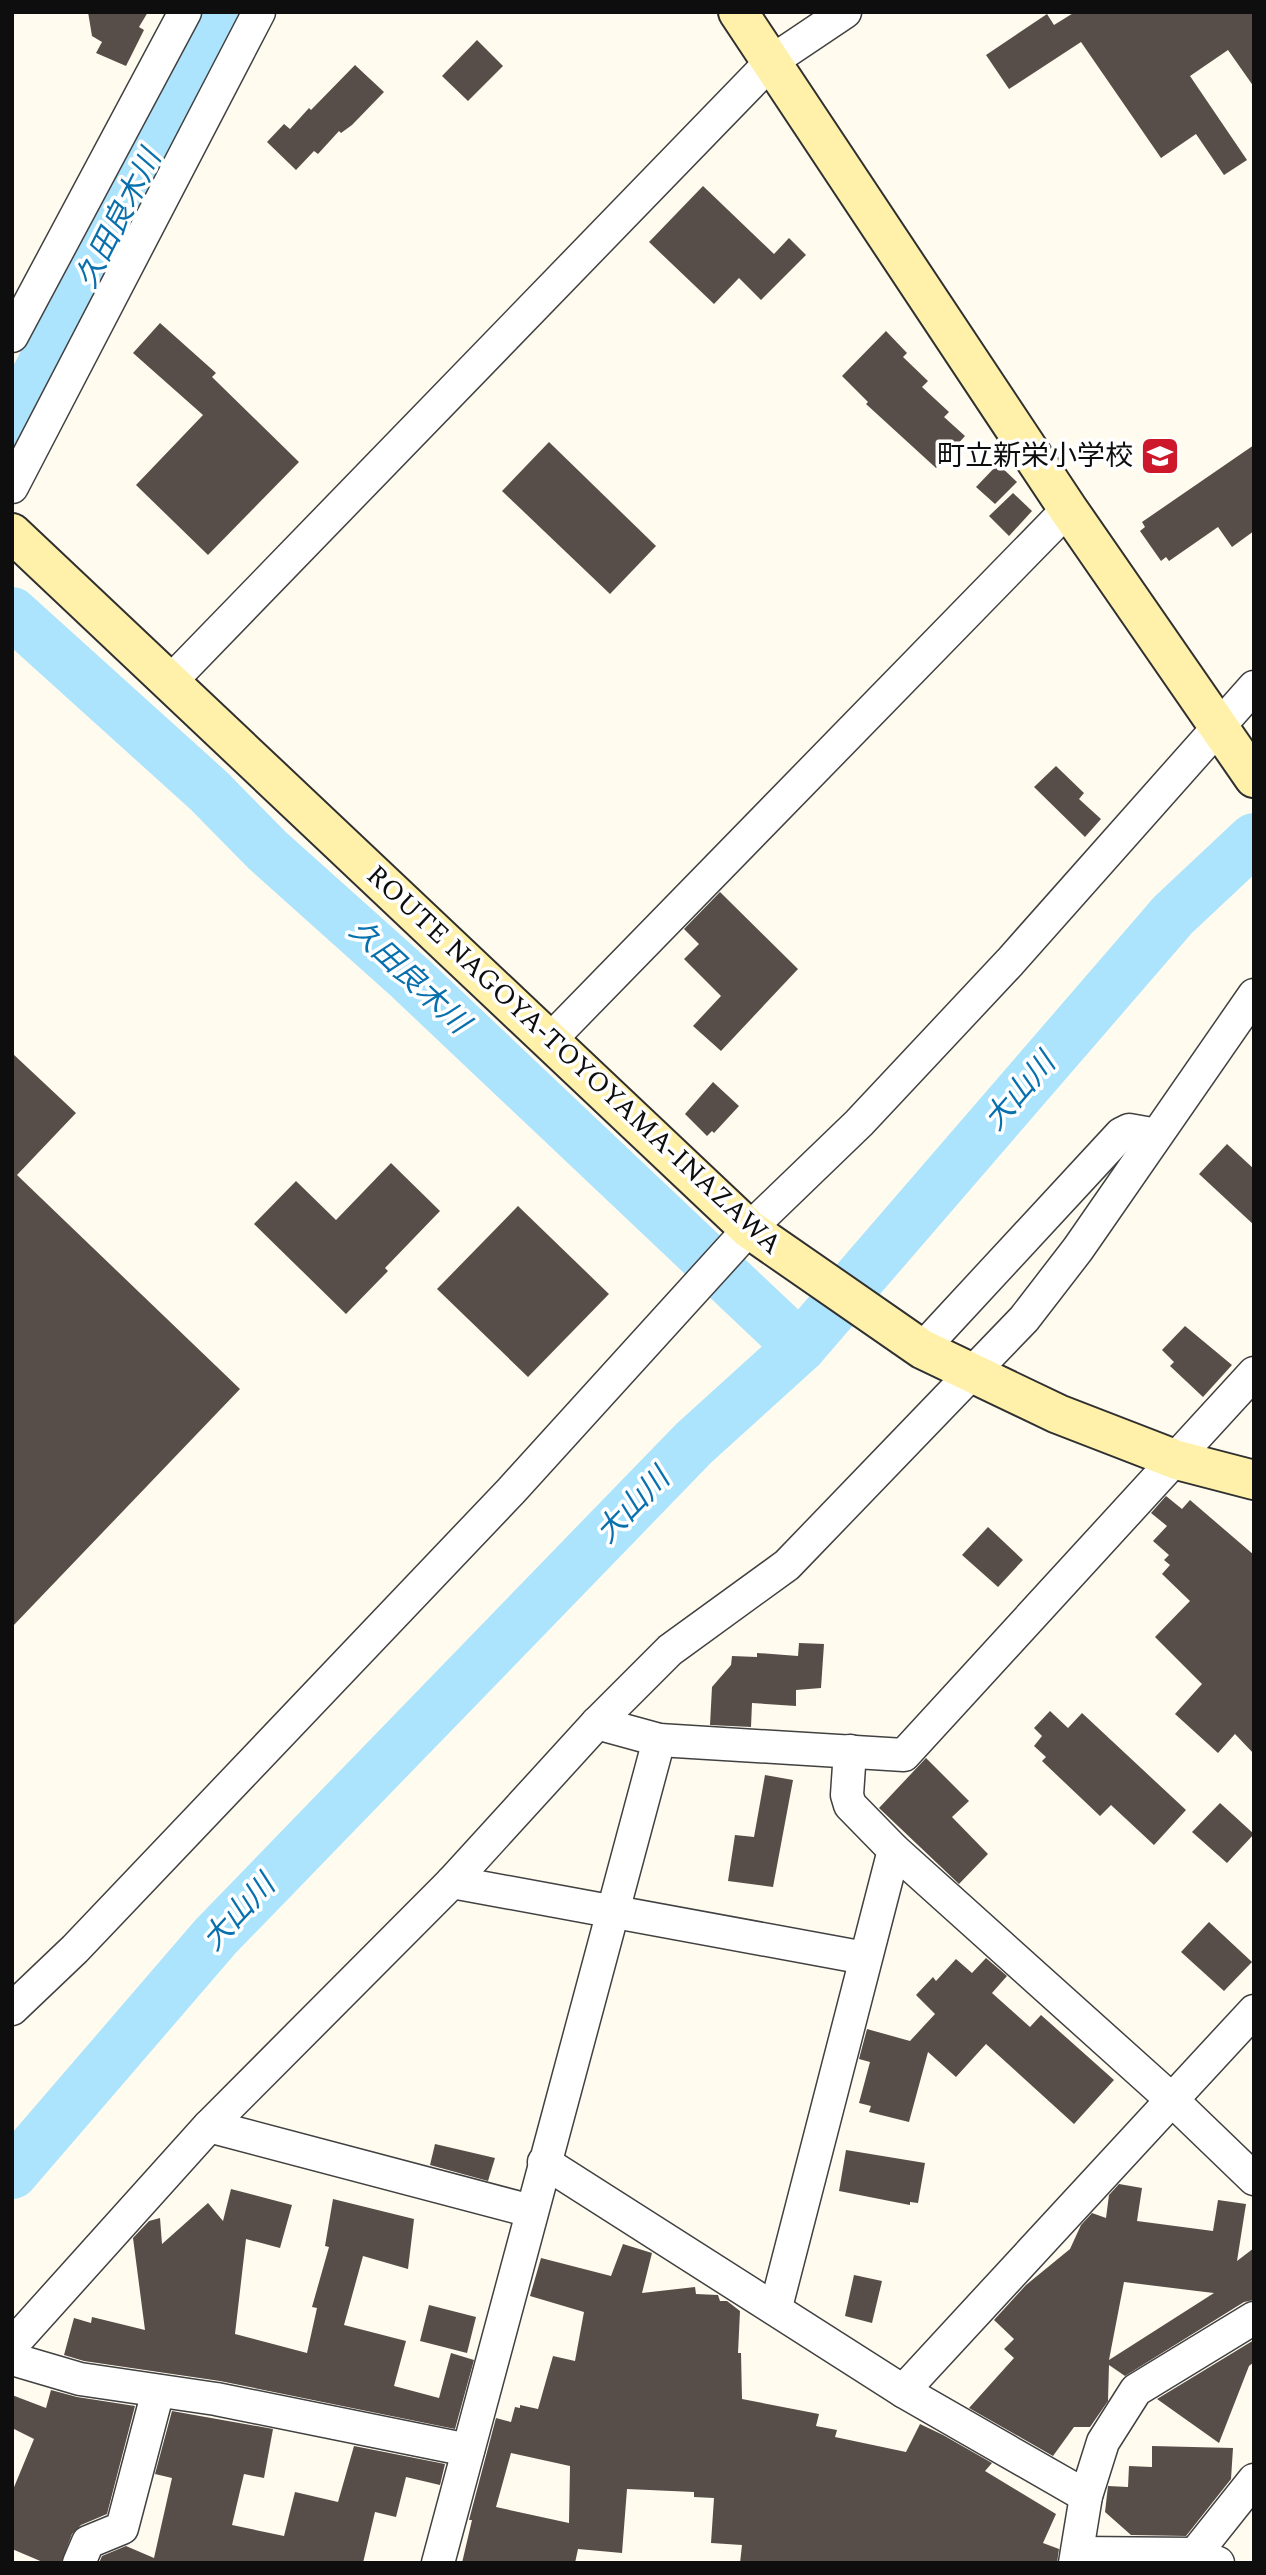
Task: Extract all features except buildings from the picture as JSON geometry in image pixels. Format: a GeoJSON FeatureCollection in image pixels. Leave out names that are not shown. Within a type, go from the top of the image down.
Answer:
{"type":"FeatureCollection","features":[{"type":"Feature","properties":{"kind":"main road"},"geometry":{"type":"LineString","coordinates":[[738,12],[1068,509],[1254,778]]}},
{"type":"Feature","properties":{"kind":"main road","name":"ROUTE NAGOYA-TOYOYAMA-INAZAWA"},"geometry":{"type":"LineString","coordinates":[[12,533],[548,1042],[738,1242],[781,1253],[918,1346],[1058,1415],[1177,1460],[1254,1480]]}},
{"type":"Feature","properties":{"kind":"street"},"geometry":{"type":"LineString","coordinates":[[12,487],[259,12]]}},
{"type":"Feature","properties":{"kind":"street"},"geometry":{"type":"LineString","coordinates":[[170,682],[772,61],[845,12]]}},
{"type":"Feature","properties":{"kind":"street"},"geometry":{"type":"LineString","coordinates":[[12,336],[180,15]]}},
{"type":"Feature","properties":{"kind":"street"},"geometry":{"type":"LineString","coordinates":[[548,1042],[1068,509]]}},
{"type":"Feature","properties":{"kind":"street"},"geometry":{"type":"LineString","coordinates":[[12,2009],[75,1949],[511,1491],[738,1242],[859,1123],[1010,962],[1254,687]]}},
{"type":"Feature","properties":{"kind":"street"},"geometry":{"type":"LineString","coordinates":[[12,2345],[209,2126],[452,1882],[597,1723],[670,1650],[787,1565],[1024,1319],[1078,1250],[1254,995]]}},
{"type":"Feature","properties":{"kind":"street"},"geometry":{"type":"LineString","coordinates":[[918,1346],[1121,1134],[1137,1131],[1146,1133],[1151,1142]]}},
{"type":"Feature","properties":{"kind":"street"},"geometry":{"type":"LineString","coordinates":[[597,1723],[659,1740],[904,1755],[1254,1373]]}},
{"type":"Feature","properties":{"kind":"street"},"geometry":{"type":"LineString","coordinates":[[438,2563],[659,1740]]}},
{"type":"Feature","properties":{"kind":"street"},"geometry":{"type":"LineString","coordinates":[[850,1751],[847,1795],[850,1805],[894,1850],[1171,2099],[1254,2179]]}},
{"type":"Feature","properties":{"kind":"street"},"geometry":{"type":"LineString","coordinates":[[776,2307],[894,1850]]}},
{"type":"Feature","properties":{"kind":"street"},"geometry":{"type":"LineString","coordinates":[[452,1882],[865,1958]]}},
{"type":"Feature","properties":{"kind":"street"},"geometry":{"type":"LineString","coordinates":[[903,2391],[1254,2011]]}},
{"type":"Feature","properties":{"kind":"street"},"geometry":{"type":"LineString","coordinates":[[209,2126],[531,2211]]}},
{"type":"Feature","properties":{"kind":"street"},"geometry":{"type":"LineString","coordinates":[[544,2162],[776,2307],[903,2391],[1086,2497]]}},
{"type":"Feature","properties":{"kind":"street"},"geometry":{"type":"LineString","coordinates":[[1254,2318],[1136,2390],[1103,2442],[1086,2497],[1076,2558],[1207,2558],[1254,2480]]}},
{"type":"Feature","properties":{"kind":"street"},"geometry":{"type":"LineString","coordinates":[[12,2359],[80,2379],[216,2399],[468,2450]]}},
{"type":"Feature","properties":{"kind":"street"},"geometry":{"type":"LineString","coordinates":[[79,2563],[88,2542],[122,2528],[158,2391]]}},
{"type":"Feature","properties":{"kind":"waterway","name":"久田良木川"},"geometry":{"type":"LineString","coordinates":[[12,425],[225,12]]}},
{"type":"Feature","properties":{"kind":"waterway","name":"久田良木川"},"geometry":{"type":"LineString","coordinates":[[12,613],[209,791],[267,850],[411,979],[800,1347]]}},
{"type":"Feature","properties":{"kind":"waterway","name":"大山川"},"geometry":{"type":"LineString","coordinates":[[12,2173],[216,1936],[694,1443],[800,1347],[1173,915],[1254,839]]}},
{"type":"Feature","properties":{"kind":"place","name":"町立新栄小学校"},"geometry":{"type":"Point","coordinates":[1160,456]}}]}
